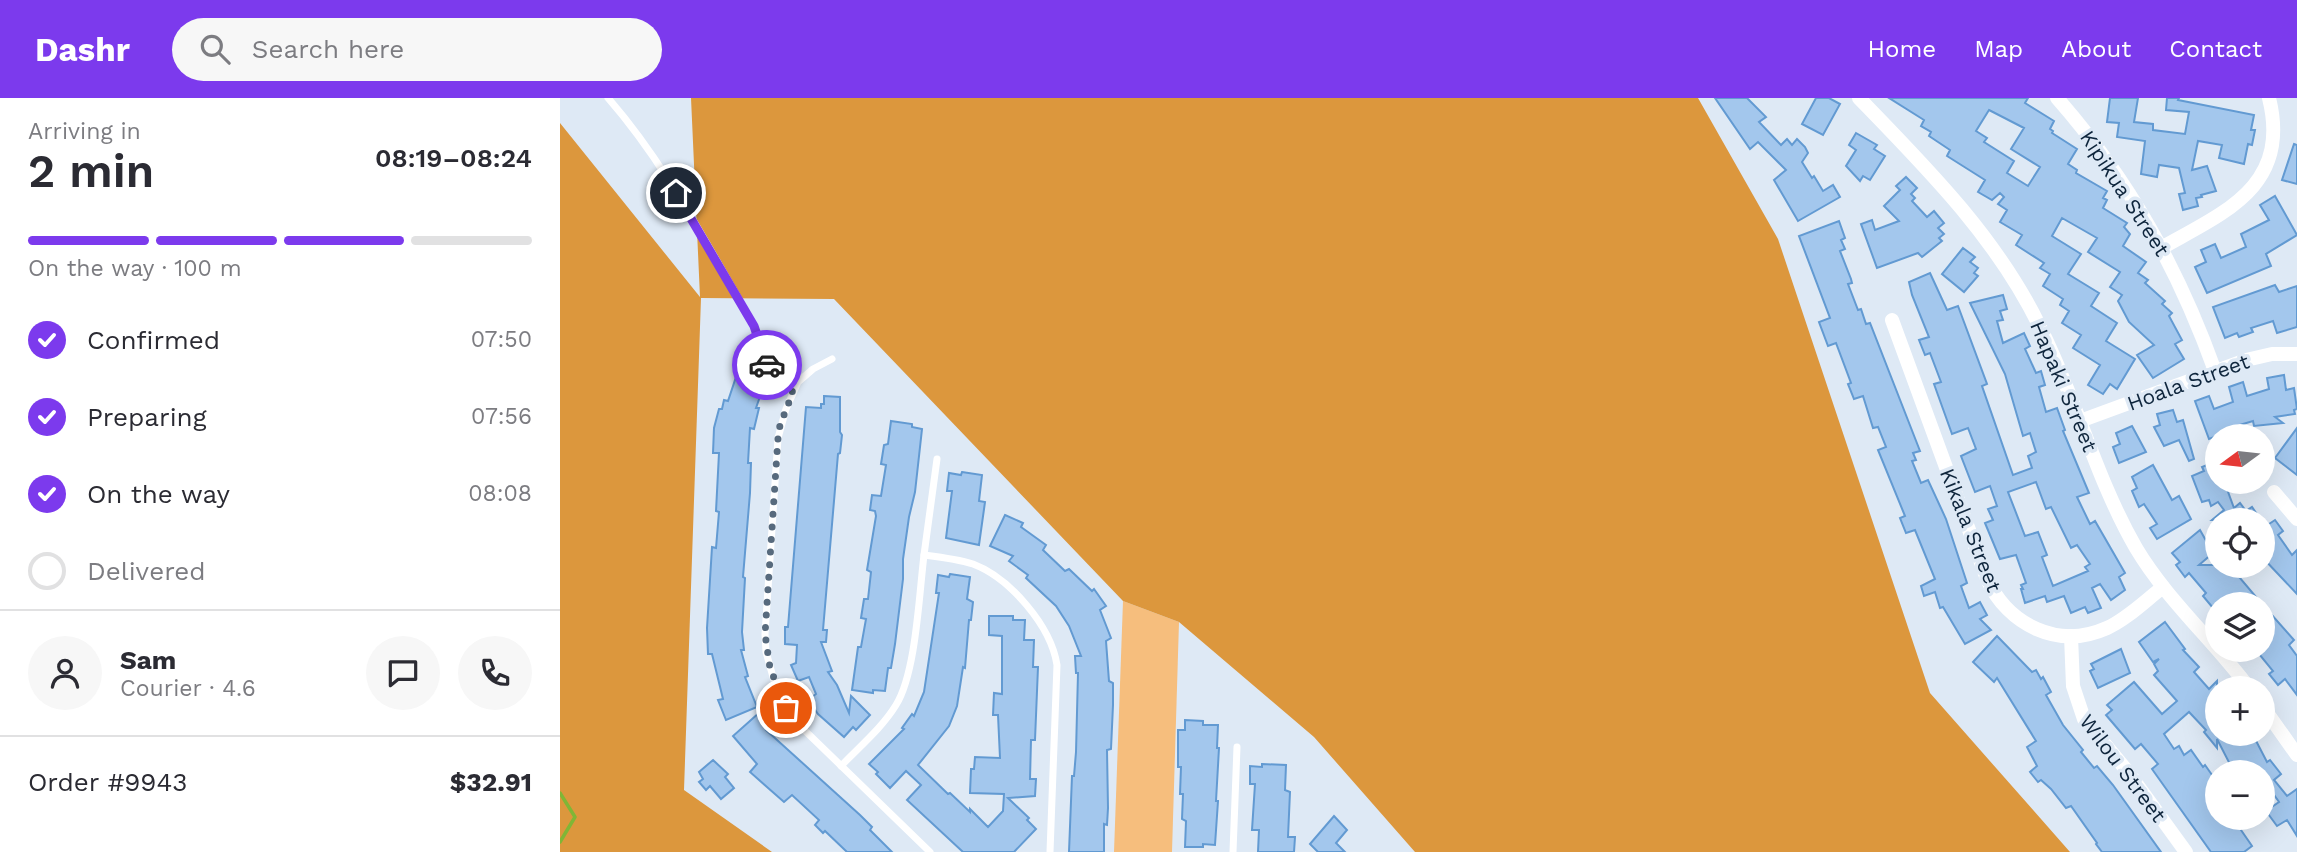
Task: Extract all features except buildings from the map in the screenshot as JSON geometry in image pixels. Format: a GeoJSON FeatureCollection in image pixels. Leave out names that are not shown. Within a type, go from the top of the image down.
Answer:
{"type":"FeatureCollection","features":[{"type":"Feature","properties":{"kind":"street","name":"Hapaki Street"},"geometry":{"type":"LineString","coordinates":[[1859,98],[1940,182],[1995,252],[2038,321],[2117,512],[2138,550],[2163,587],[2239,676]]}},
{"type":"Feature","properties":{"kind":"street","name":"Kipikua Street"},"geometry":{"type":"LineString","coordinates":[[2057,98],[2105,156],[2162,247],[2191,309],[2215,371]]}},
{"type":"Feature","properties":{"kind":"street"},"geometry":{"type":"LineString","coordinates":[[2162,247],[2227,211],[2251,190],[2264,167],[2273,138],[2269,98]]}},
{"type":"Feature","properties":{"kind":"street","name":"Kikala Street"},"geometry":{"type":"LineString","coordinates":[[1892,320],[1992,591],[2011,615],[2050,634],[2071,636],[2096,632],[2112,626],[2163,587]]}},
{"type":"Feature","properties":{"kind":"street","name":"Hoala Street"},"geometry":{"type":"LineString","coordinates":[[2080,421],[2261,356],[2297,354]]}},
{"type":"Feature","properties":{"kind":"street"},"geometry":{"type":"LineString","coordinates":[[2275,493],[2297,519]]}},
{"type":"Feature","properties":{"kind":"street","name":"Wilou Street"},"geometry":{"type":"LineString","coordinates":[[2071,636],[2073,686],[2084,719],[2128,772],[2186,852]]}},
{"type":"Feature","properties":{"kind":"street"},"geometry":{"type":"LineString","coordinates":[[2275,724],[2297,755]]}},
{"type":"Feature","properties":{"kind":"lane"},"geometry":{"type":"LineString","coordinates":[[608,98],[631,124],[662,170],[746,311],[774,379],[793,392]]}},
{"type":"Feature","properties":{"kind":"lane"},"geometry":{"type":"LineString","coordinates":[[832,359],[805,375],[793,392],[780,425],[766,607],[766,652],[775,684],[786,708],[809,735],[930,852]]}},
{"type":"Feature","properties":{"kind":"lane"},"geometry":{"type":"LineString","coordinates":[[841,766],[892,712],[903,692],[909,667],[937,459]]}},
{"type":"Feature","properties":{"kind":"lane"},"geometry":{"type":"LineString","coordinates":[[924,555],[964,562],[995,576],[1034,613],[1051,642],[1057,665],[1050,852]]}},
{"type":"Feature","properties":{"kind":"lane"},"geometry":{"type":"LineString","coordinates":[[1233,852],[1237,747]]}},
{"type":"Feature","properties":{"kind":"shaded area"},"geometry":{"type":"Polygon","coordinates":[[[691,98],[1698,98],[1778,239],[1930,693],[2070,852],[1415,852],[1314,737],[1179,622],[1123,601],[834,299],[701,298],[684,790],[772,852],[560,852],[560,123],[700,297],[691,98]]]}},
{"type":"Feature","properties":{"kind":"shaded area"},"geometry":{"type":"Polygon","coordinates":[[[1123,601],[1179,622],[1172,852],[1114,852],[1123,601]]]}},
{"type":"Feature","properties":{"kind":"waterway"},"geometry":{"type":"LineString","coordinates":[[560,793],[575,817],[560,842]]}},
{"type":"Feature","properties":{"kind":"way so far"},"geometry":{"type":"LineString","coordinates":[[767,365],[774,379],[793,392],[780,425],[778,438],[765,634],[770,668],[786,708]]}},
{"type":"Feature","properties":{"kind":"route"},"geometry":{"type":"LineString","coordinates":[[676,193],[754,326],[767,365]]}}]}
